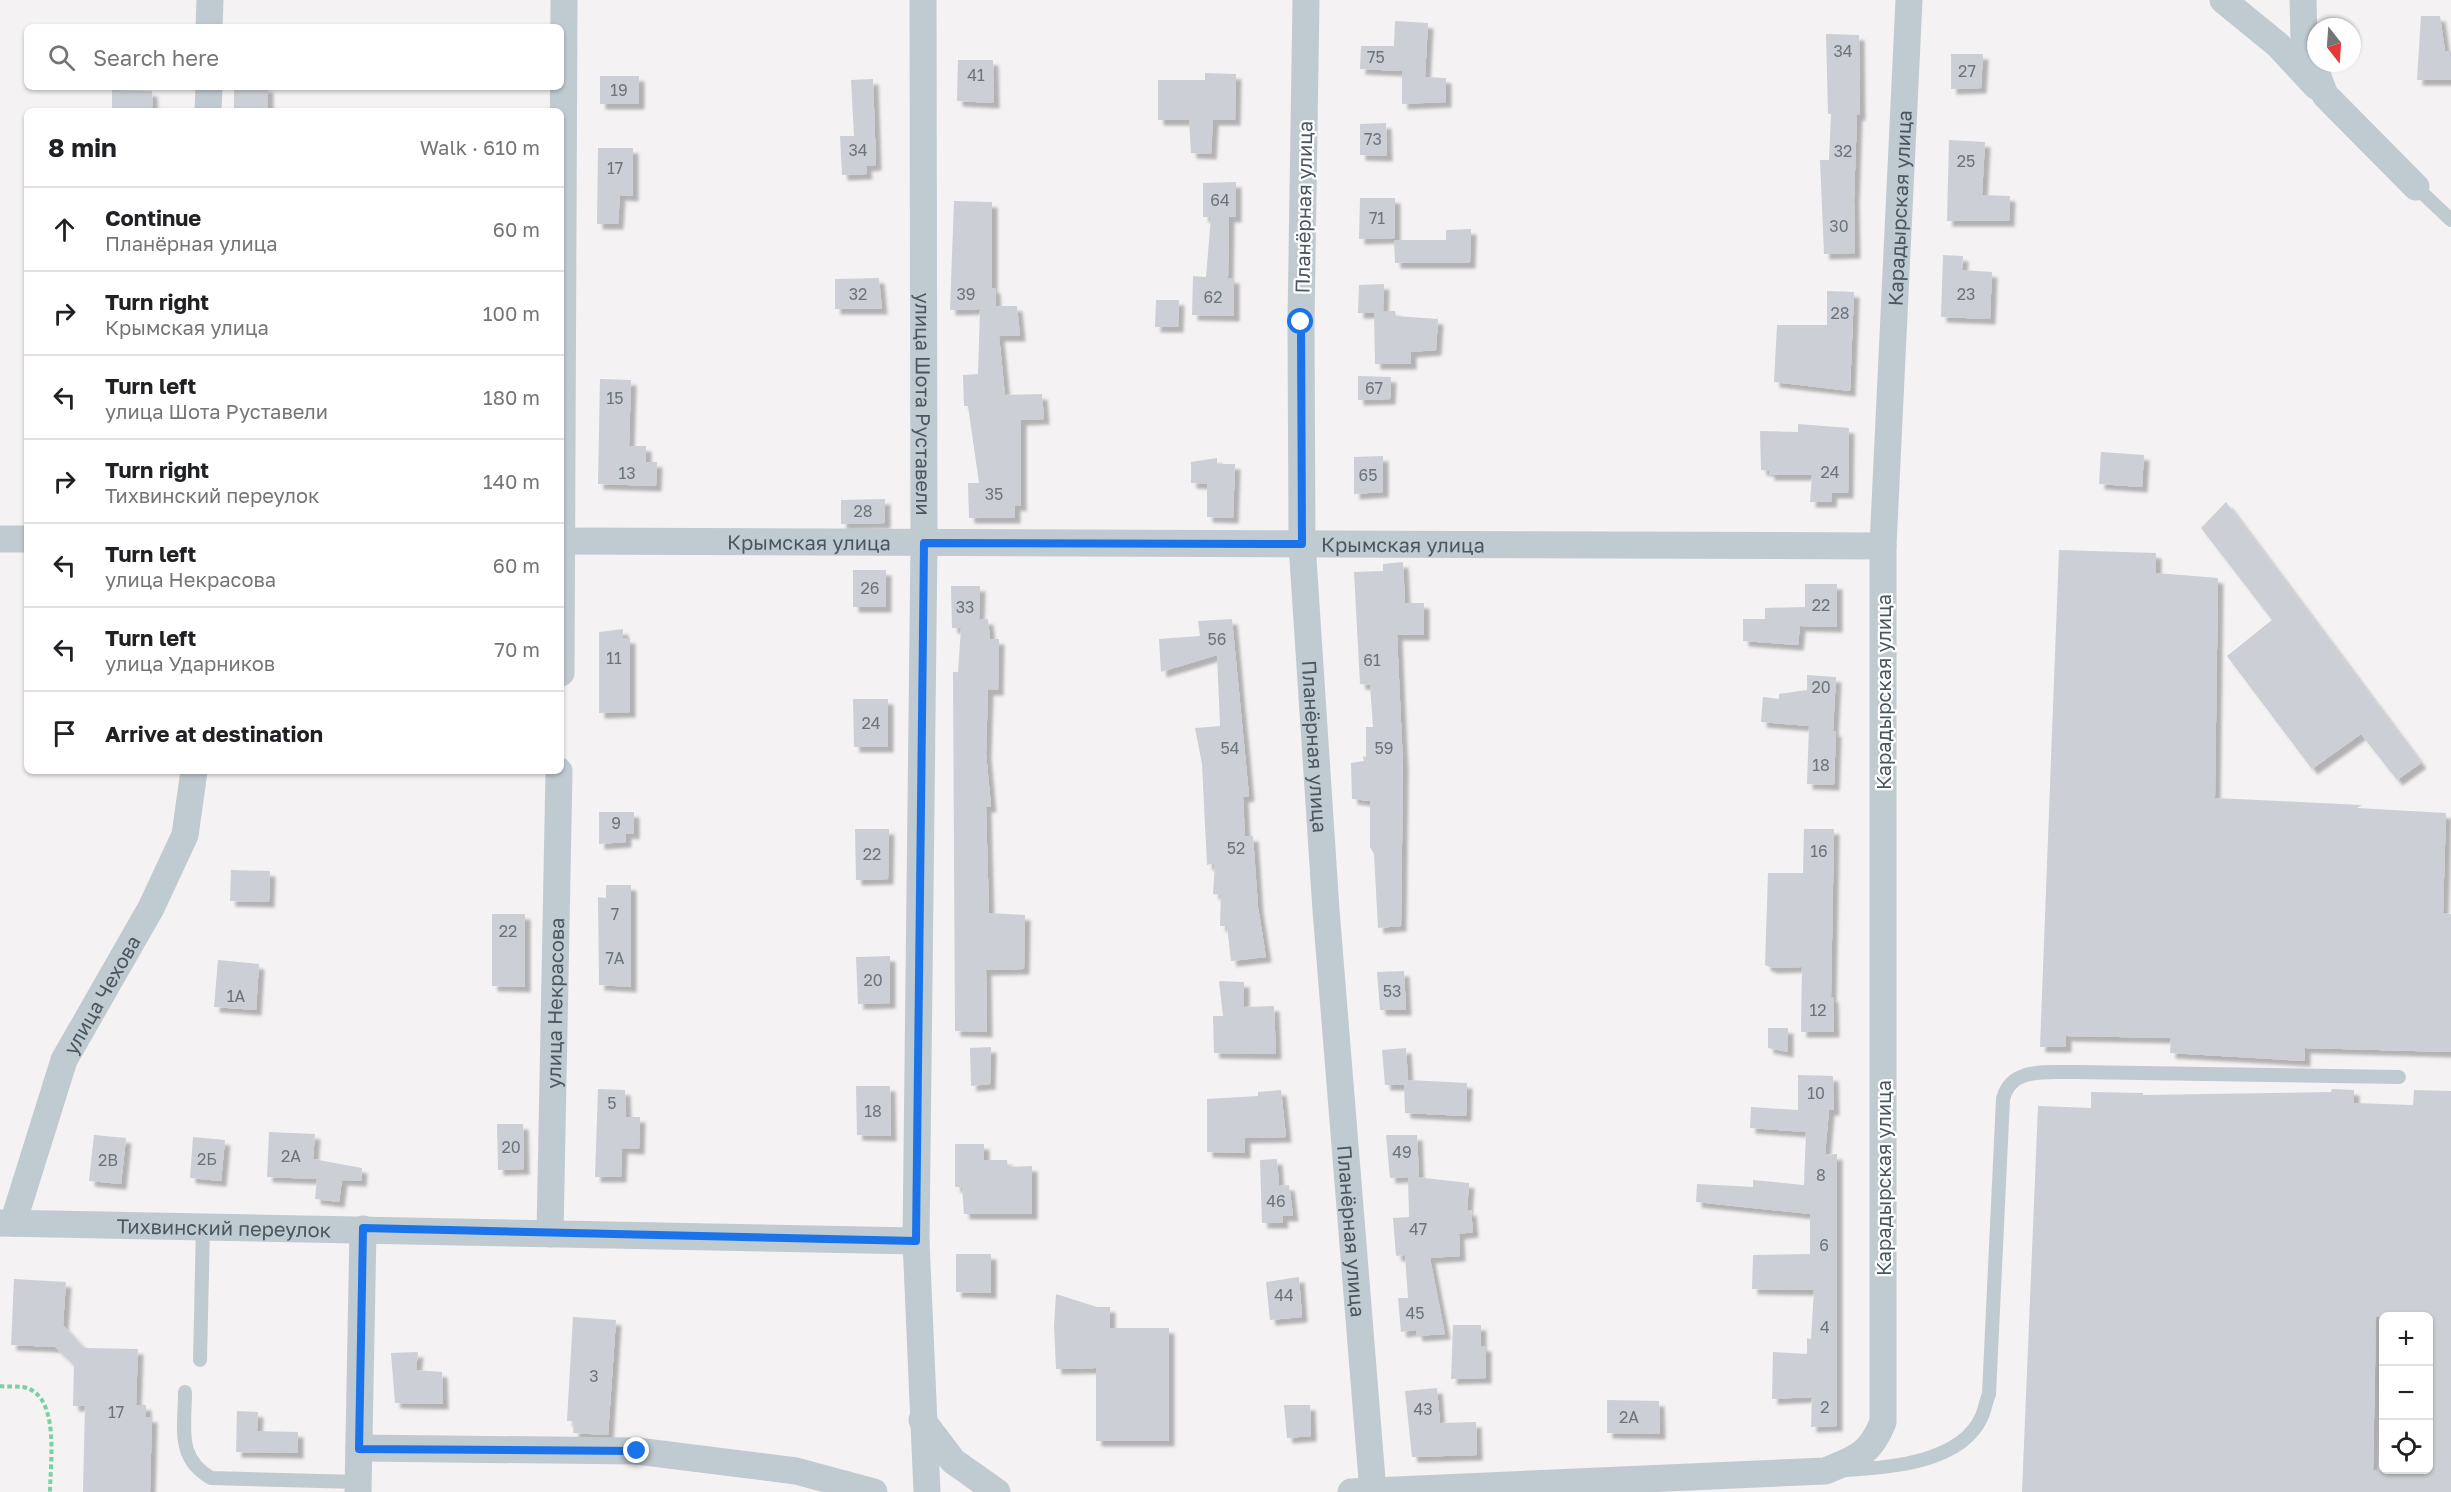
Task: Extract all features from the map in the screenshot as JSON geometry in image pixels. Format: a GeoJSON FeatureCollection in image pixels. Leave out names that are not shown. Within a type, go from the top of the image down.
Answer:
{"type":"FeatureCollection","features":[{"type":"Feature","properties":{"kind":"street"},"geometry":{"type":"LineString","coordinates":[[209,24],[210,0]]}},
{"type":"Feature","properties":{"kind":"street"},"geometry":{"type":"LineString","coordinates":[[564,0],[564,24]]}},
{"type":"Feature","properties":{"kind":"street","name":"улица Шота Руставели"},"geometry":{"type":"LineString","coordinates":[[922,0],[924,543],[916,1241],[922,1420],[927,1492]]}},
{"type":"Feature","properties":{"kind":"street","name":"Планёрная улица"},"geometry":{"type":"LineString","coordinates":[[1306,0],[1301,322],[1302,544],[1365,1491]]}},
{"type":"Feature","properties":{"kind":"street","name":"Карадырская улица"},"geometry":{"type":"LineString","coordinates":[[1365,1491],[1771,1484],[1825,1471],[1862,1456],[1876,1442],[1883,1422],[1883,546],[1908,0]]}},
{"type":"Feature","properties":{"kind":"street"},"geometry":{"type":"LineString","coordinates":[[2223,0],[2278,45],[2416,187]]}},
{"type":"Feature","properties":{"kind":"street"},"geometry":{"type":"LineString","coordinates":[[2303,0],[2304,40],[2325,95]]}},
{"type":"Feature","properties":{"kind":"street"},"geometry":{"type":"LineString","coordinates":[[208,108],[209,90]]}},
{"type":"Feature","properties":{"kind":"street"},"geometry":{"type":"LineString","coordinates":[[564,90],[564,108]]}},
{"type":"Feature","properties":{"kind":"street"},"geometry":{"type":"LineString","coordinates":[[0,539],[24,539]]}},
{"type":"Feature","properties":{"kind":"street","name":"Крымская улица"},"geometry":{"type":"LineString","coordinates":[[564,541],[1883,546]]}},
{"type":"Feature","properties":{"kind":"street","name":"улица Чехова"},"geometry":{"type":"LineString","coordinates":[[6,1223],[64,1060],[151,908],[185,835],[194,774]]}},
{"type":"Feature","properties":{"kind":"street","name":"улица Некрасова"},"geometry":{"type":"LineString","coordinates":[[550,1234],[559,774]]}},
{"type":"Feature","properties":{"kind":"street","name":"Тихвинский переулок"},"geometry":{"type":"LineString","coordinates":[[6,1223],[363,1228],[916,1241]]}},
{"type":"Feature","properties":{"kind":"street"},"geometry":{"type":"LineString","coordinates":[[358,1487],[363,1228]]}},
{"type":"Feature","properties":{"kind":"street"},"geometry":{"type":"LineString","coordinates":[[922,1420],[953,1461],[997,1492]]}},
{"type":"Feature","properties":{"kind":"street"},"geometry":{"type":"LineString","coordinates":[[359,1449],[637,1451],[796,1471],[874,1492]]}},
{"type":"Feature","properties":{"kind":"lane"},"geometry":{"type":"LineString","coordinates":[[2416,187],[2451,220]]}},
{"type":"Feature","properties":{"kind":"lane"},"geometry":{"type":"LineString","coordinates":[[1825,1471],[1880,1468],[1946,1452],[1965,1437],[1981,1418],[1989,1394],[2003,1100],[2011,1081],[2020,1075],[2075,1072],[2399,1077]]}},
{"type":"Feature","properties":{"kind":"lane"},"geometry":{"type":"LineString","coordinates":[[200,1360],[203,1226]]}},
{"type":"Feature","properties":{"kind":"lane"},"geometry":{"type":"LineString","coordinates":[[185,1392],[184,1446],[189,1460],[199,1471],[211,1478],[358,1487]]}},
{"type":"Feature","properties":{"kind":"path"},"geometry":{"type":"LineString","coordinates":[[0,1386],[24,1387],[35,1392],[48,1408],[50,1492]]}},
{"type":"Feature","properties":{"kind":"building"},"geometry":{"type":"Polygon","coordinates":[[[2421,16],[2440,16],[2445,51],[2451,51],[2451,80],[2417,80],[2421,16]]]}},
{"type":"Feature","properties":{"kind":"building"},"geometry":{"type":"Polygon","coordinates":[[[1395,21],[1428,23],[1425,77],[1446,78],[1446,102],[1402,104],[1402,71],[1360,69],[1361,46],[1394,46],[1395,21]]]}},
{"type":"Feature","properties":{"kind":"building"},"geometry":{"type":"Polygon","coordinates":[[[1826,34],[1859,35],[1860,115],[1857,115],[1855,253],[1824,254],[1820,160],[1829,160],[1831,114],[1828,114],[1826,34]]]}},
{"type":"Feature","properties":{"kind":"building"},"geometry":{"type":"Polygon","coordinates":[[[1951,54],[1983,54],[1981,88],[1951,89],[1951,54]]]}},
{"type":"Feature","properties":{"kind":"building"},"geometry":{"type":"Polygon","coordinates":[[[958,60],[993,60],[994,103],[957,101],[958,60]]]}},
{"type":"Feature","properties":{"kind":"building"},"geometry":{"type":"Polygon","coordinates":[[[1205,73],[1236,74],[1235,120],[1213,120],[1211,154],[1191,153],[1189,120],[1158,120],[1158,80],[1205,80],[1205,73]]]}},
{"type":"Feature","properties":{"kind":"building"},"geometry":{"type":"Polygon","coordinates":[[[600,76],[639,76],[639,104],[600,104],[600,76]]]}},
{"type":"Feature","properties":{"kind":"building"},"geometry":{"type":"Polygon","coordinates":[[[873,79],[876,165],[866,166],[867,174],[842,175],[840,136],[854,136],[851,80],[873,79]]]}},
{"type":"Feature","properties":{"kind":"building"},"geometry":{"type":"Polygon","coordinates":[[[112,90],[152,91],[153,108],[112,108],[112,90]]]}},
{"type":"Feature","properties":{"kind":"building"},"geometry":{"type":"Polygon","coordinates":[[[234,90],[268,90],[268,108],[234,108],[234,90]]]}},
{"type":"Feature","properties":{"kind":"building"},"geometry":{"type":"Polygon","coordinates":[[[1386,123],[1387,156],[1360,155],[1360,124],[1386,123]]]}},
{"type":"Feature","properties":{"kind":"building"},"geometry":{"type":"Polygon","coordinates":[[[1949,140],[1985,142],[1982,195],[2010,196],[2009,221],[1947,221],[1949,140]]]}},
{"type":"Feature","properties":{"kind":"building"},"geometry":{"type":"Polygon","coordinates":[[[598,148],[633,148],[633,196],[620,195],[618,224],[597,224],[598,148]]]}},
{"type":"Feature","properties":{"kind":"building"},"geometry":{"type":"Polygon","coordinates":[[[1236,182],[1236,217],[1229,217],[1228,278],[1234,278],[1234,316],[1192,315],[1193,276],[1206,277],[1211,217],[1203,217],[1203,183],[1236,182]]]}},
{"type":"Feature","properties":{"kind":"building"},"geometry":{"type":"Polygon","coordinates":[[[1360,198],[1395,198],[1395,238],[1359,239],[1360,198]]]}},
{"type":"Feature","properties":{"kind":"building"},"geometry":{"type":"Polygon","coordinates":[[[954,201],[992,202],[992,288],[995,288],[996,306],[1017,306],[1020,336],[999,336],[1005,395],[1042,394],[1044,419],[1021,420],[1021,506],[1015,505],[1015,518],[969,518],[968,483],[979,483],[968,406],[964,406],[963,375],[978,374],[980,309],[950,310],[954,201]]]}},
{"type":"Feature","properties":{"kind":"building"},"geometry":{"type":"Polygon","coordinates":[[[1471,229],[1470,263],[1395,263],[1394,240],[1446,240],[1446,230],[1471,229]]]}},
{"type":"Feature","properties":{"kind":"building"},"geometry":{"type":"Polygon","coordinates":[[[1943,255],[1963,256],[1962,270],[1992,272],[1990,319],[1941,317],[1943,255]]]}},
{"type":"Feature","properties":{"kind":"building"},"geometry":{"type":"Polygon","coordinates":[[[879,278],[882,309],[835,309],[835,279],[879,278]]]}},
{"type":"Feature","properties":{"kind":"building"},"geometry":{"type":"Polygon","coordinates":[[[1384,284],[1383,311],[1395,311],[1396,316],[1438,319],[1436,350],[1411,352],[1411,364],[1375,364],[1374,313],[1358,313],[1359,285],[1384,284]]]}},
{"type":"Feature","properties":{"kind":"building"},"geometry":{"type":"Polygon","coordinates":[[[1827,291],[1854,292],[1850,391],[1774,382],[1777,325],[1827,325],[1827,291]]]}},
{"type":"Feature","properties":{"kind":"building"},"geometry":{"type":"Polygon","coordinates":[[[1156,300],[1179,300],[1178,327],[1155,327],[1156,300]]]}},
{"type":"Feature","properties":{"kind":"building"},"geometry":{"type":"Polygon","coordinates":[[[1358,376],[1391,377],[1390,399],[1358,400],[1358,376]]]}},
{"type":"Feature","properties":{"kind":"building"},"geometry":{"type":"Polygon","coordinates":[[[600,379],[631,380],[629,446],[646,446],[646,462],[657,462],[656,486],[598,484],[600,379]]]}},
{"type":"Feature","properties":{"kind":"building"},"geometry":{"type":"Polygon","coordinates":[[[1798,424],[1849,428],[1848,493],[1832,493],[1831,502],[1810,502],[1812,475],[1769,475],[1769,471],[1761,470],[1760,431],[1798,432],[1798,424]]]}},
{"type":"Feature","properties":{"kind":"building"},"geometry":{"type":"Polygon","coordinates":[[[2101,452],[2144,455],[2142,487],[2099,484],[2101,452]]]}},
{"type":"Feature","properties":{"kind":"building"},"geometry":{"type":"Polygon","coordinates":[[[1383,456],[1383,492],[1354,494],[1354,457],[1383,456]]]}},
{"type":"Feature","properties":{"kind":"building"},"geometry":{"type":"Polygon","coordinates":[[[1217,458],[1217,464],[1235,464],[1233,518],[1207,517],[1207,484],[1191,483],[1191,462],[1217,458]]]}},
{"type":"Feature","properties":{"kind":"building"},"geometry":{"type":"Polygon","coordinates":[[[885,499],[885,523],[841,524],[841,500],[885,499]]]}},
{"type":"Feature","properties":{"kind":"building"},"geometry":{"type":"Polygon","coordinates":[[[2226,502],[2421,763],[2397,780],[2361,734],[2312,769],[2227,656],[2272,620],[2201,528],[2226,502]]]}},
{"type":"Feature","properties":{"kind":"building"},"geometry":{"type":"Polygon","coordinates":[[[2059,550],[2156,553],[2156,573],[2218,578],[2215,798],[2362,805],[2357,808],[2446,813],[2443,913],[2451,914],[2451,1052],[2305,1048],[2305,1061],[2170,1053],[2171,1038],[2066,1036],[2066,1047],[2040,1047],[2059,550]]]}},
{"type":"Feature","properties":{"kind":"building"},"geometry":{"type":"Polygon","coordinates":[[[1403,562],[1405,603],[1424,603],[1424,635],[1397,635],[1403,765],[1401,926],[1378,928],[1374,854],[1370,847],[1370,801],[1352,799],[1351,763],[1364,761],[1366,727],[1373,727],[1370,685],[1360,684],[1354,572],[1383,571],[1383,564],[1403,562]]]}},
{"type":"Feature","properties":{"kind":"building"},"geometry":{"type":"Polygon","coordinates":[[[853,570],[886,570],[886,607],[853,607],[853,570]]]}},
{"type":"Feature","properties":{"kind":"building"},"geometry":{"type":"Polygon","coordinates":[[[1805,584],[1837,584],[1837,627],[1800,626],[1798,645],[1743,641],[1743,619],[1765,619],[1765,608],[1805,607],[1805,584]]]}},
{"type":"Feature","properties":{"kind":"building"},"geometry":{"type":"Polygon","coordinates":[[[951,586],[980,586],[979,620],[988,619],[990,639],[999,639],[998,690],[988,690],[986,753],[991,807],[986,807],[989,913],[1025,915],[1024,969],[986,970],[987,1032],[955,1031],[953,672],[958,672],[961,628],[952,628],[951,586]]]}},
{"type":"Feature","properties":{"kind":"building"},"geometry":{"type":"Polygon","coordinates":[[[1232,619],[1249,796],[1243,797],[1245,836],[1253,836],[1258,907],[1266,957],[1231,961],[1227,926],[1220,926],[1221,895],[1213,894],[1215,863],[1207,865],[1202,764],[1195,728],[1220,726],[1217,655],[1161,672],[1159,639],[1200,636],[1198,621],[1232,619]]]}},
{"type":"Feature","properties":{"kind":"building"},"geometry":{"type":"Polygon","coordinates":[[[623,629],[623,638],[630,638],[630,712],[599,713],[599,632],[623,629]]]}},
{"type":"Feature","properties":{"kind":"building"},"geometry":{"type":"Polygon","coordinates":[[[1807,675],[1836,677],[1833,731],[1836,731],[1834,785],[1807,784],[1809,726],[1761,722],[1763,697],[1779,699],[1779,694],[1807,690],[1807,675]]]}},
{"type":"Feature","properties":{"kind":"building"},"geometry":{"type":"Polygon","coordinates":[[[853,699],[888,699],[888,747],[854,747],[853,699]]]}},
{"type":"Feature","properties":{"kind":"building"},"geometry":{"type":"Polygon","coordinates":[[[599,812],[634,812],[634,834],[626,833],[626,842],[599,844],[599,812]]]}},
{"type":"Feature","properties":{"kind":"building"},"geometry":{"type":"Polygon","coordinates":[[[855,829],[889,829],[888,879],[856,880],[855,829]]]}},
{"type":"Feature","properties":{"kind":"building"},"geometry":{"type":"Polygon","coordinates":[[[1804,829],[1834,829],[1831,997],[1833,997],[1834,1032],[1801,1032],[1802,967],[1772,968],[1765,965],[1768,873],[1803,873],[1804,829]]]}},
{"type":"Feature","properties":{"kind":"building"},"geometry":{"type":"Polygon","coordinates":[[[231,870],[270,871],[269,902],[230,901],[231,870]]]}},
{"type":"Feature","properties":{"kind":"building"},"geometry":{"type":"Polygon","coordinates":[[[606,885],[631,885],[631,987],[599,985],[598,897],[606,898],[606,885]]]}},
{"type":"Feature","properties":{"kind":"building"},"geometry":{"type":"Polygon","coordinates":[[[492,914],[525,914],[525,987],[492,986],[492,914]]]}},
{"type":"Feature","properties":{"kind":"building"},"geometry":{"type":"Polygon","coordinates":[[[890,956],[890,1003],[858,1004],[856,957],[890,956]]]}},
{"type":"Feature","properties":{"kind":"building"},"geometry":{"type":"Polygon","coordinates":[[[218,960],[259,964],[256,1010],[214,1007],[218,960]]]}},
{"type":"Feature","properties":{"kind":"building"},"geometry":{"type":"Polygon","coordinates":[[[1404,971],[1406,1010],[1380,1010],[1377,972],[1404,971]]]}},
{"type":"Feature","properties":{"kind":"building"},"geometry":{"type":"Polygon","coordinates":[[[1219,981],[1244,982],[1244,1007],[1274,1006],[1276,1054],[1214,1053],[1213,1016],[1223,1016],[1219,981]]]}},
{"type":"Feature","properties":{"kind":"building"},"geometry":{"type":"Polygon","coordinates":[[[1768,1028],[1788,1028],[1788,1052],[1768,1048],[1768,1028]]]}},
{"type":"Feature","properties":{"kind":"building"},"geometry":{"type":"Polygon","coordinates":[[[991,1047],[990,1084],[971,1086],[970,1048],[991,1047]]]}},
{"type":"Feature","properties":{"kind":"building"},"geometry":{"type":"Polygon","coordinates":[[[1406,1048],[1408,1080],[1467,1083],[1466,1116],[1405,1113],[1404,1085],[1385,1085],[1382,1050],[1406,1048]]]}},
{"type":"Feature","properties":{"kind":"building"},"geometry":{"type":"Polygon","coordinates":[[[1798,1075],[1833,1076],[1834,1110],[1829,1110],[1825,1155],[1837,1154],[1837,1426],[1811,1427],[1812,1397],[1772,1399],[1773,1352],[1807,1354],[1807,1338],[1811,1339],[1814,1290],[1752,1289],[1753,1255],[1810,1254],[1810,1214],[1696,1202],[1697,1184],[1753,1187],[1753,1180],[1804,1185],[1806,1132],[1750,1128],[1751,1107],[1798,1110],[1798,1075]]]}},
{"type":"Feature","properties":{"kind":"building"},"geometry":{"type":"Polygon","coordinates":[[[856,1086],[890,1086],[891,1136],[857,1135],[856,1086]]]}},
{"type":"Feature","properties":{"kind":"building"},"geometry":{"type":"Polygon","coordinates":[[[598,1089],[625,1090],[626,1117],[640,1117],[639,1149],[622,1148],[621,1177],[595,1177],[598,1089]]]}},
{"type":"Feature","properties":{"kind":"building"},"geometry":{"type":"Polygon","coordinates":[[[2332,1089],[2354,1090],[2354,1103],[2413,1105],[2414,1090],[2451,1091],[2451,1492],[2022,1492],[2038,1106],[2091,1108],[2091,1092],[2143,1093],[2143,1095],[2331,1092],[2332,1089]]]}},
{"type":"Feature","properties":{"kind":"building"},"geometry":{"type":"Polygon","coordinates":[[[1281,1090],[1286,1137],[1245,1138],[1245,1153],[1207,1152],[1207,1099],[1258,1096],[1258,1092],[1281,1090]]]}},
{"type":"Feature","properties":{"kind":"building"},"geometry":{"type":"Polygon","coordinates":[[[497,1124],[523,1124],[524,1169],[498,1170],[497,1124]]]}},
{"type":"Feature","properties":{"kind":"building"},"geometry":{"type":"Polygon","coordinates":[[[269,1132],[315,1134],[313,1159],[362,1168],[361,1181],[342,1180],[339,1202],[315,1199],[317,1179],[267,1177],[269,1132]]]}},
{"type":"Feature","properties":{"kind":"building"},"geometry":{"type":"Polygon","coordinates":[[[94,1135],[126,1138],[121,1184],[89,1181],[94,1135]]]}},
{"type":"Feature","properties":{"kind":"building"},"geometry":{"type":"Polygon","coordinates":[[[1386,1135],[1417,1135],[1419,1177],[1416,1177],[1469,1183],[1467,1211],[1471,1210],[1473,1232],[1459,1234],[1460,1256],[1430,1258],[1445,1334],[1417,1336],[1416,1330],[1401,1332],[1398,1298],[1408,1298],[1405,1255],[1396,1256],[1393,1218],[1409,1217],[1408,1177],[1390,1178],[1386,1135]]]}},
{"type":"Feature","properties":{"kind":"building"},"geometry":{"type":"Polygon","coordinates":[[[193,1137],[225,1140],[221,1181],[190,1178],[193,1137]]]}},
{"type":"Feature","properties":{"kind":"building"},"geometry":{"type":"Polygon","coordinates":[[[955,1144],[984,1144],[984,1160],[1007,1160],[1008,1167],[1032,1166],[1032,1214],[964,1214],[962,1187],[955,1187],[955,1144]]]}},
{"type":"Feature","properties":{"kind":"building"},"geometry":{"type":"Polygon","coordinates":[[[1277,1159],[1279,1186],[1289,1185],[1293,1216],[1282,1216],[1283,1223],[1262,1223],[1260,1160],[1277,1159]]]}},
{"type":"Feature","properties":{"kind":"building"},"geometry":{"type":"Polygon","coordinates":[[[956,1254],[991,1254],[991,1293],[956,1292],[956,1254]]]}},
{"type":"Feature","properties":{"kind":"building"},"geometry":{"type":"Polygon","coordinates":[[[1299,1277],[1302,1317],[1270,1320],[1266,1282],[1299,1277]]]}},
{"type":"Feature","properties":{"kind":"building"},"geometry":{"type":"Polygon","coordinates":[[[14,1279],[66,1282],[63,1325],[84,1348],[138,1349],[136,1405],[146,1405],[146,1417],[152,1417],[150,1492],[83,1492],[85,1406],[73,1406],[74,1365],[55,1347],[11,1345],[14,1279]]]}},
{"type":"Feature","properties":{"kind":"building"},"geometry":{"type":"Polygon","coordinates":[[[1056,1294],[1097,1307],[1110,1307],[1110,1328],[1169,1328],[1169,1441],[1096,1441],[1096,1368],[1056,1369],[1054,1326],[1056,1294]]]}},
{"type":"Feature","properties":{"kind":"building"},"geometry":{"type":"Polygon","coordinates":[[[573,1317],[616,1320],[608,1435],[573,1433],[574,1421],[567,1421],[573,1317]]]}},
{"type":"Feature","properties":{"kind":"building"},"geometry":{"type":"Polygon","coordinates":[[[1453,1325],[1481,1325],[1481,1346],[1486,1346],[1486,1378],[1451,1379],[1453,1325]]]}},
{"type":"Feature","properties":{"kind":"building"},"geometry":{"type":"Polygon","coordinates":[[[418,1352],[416,1370],[442,1372],[443,1404],[395,1403],[391,1353],[418,1352]]]}},
{"type":"Feature","properties":{"kind":"building"},"geometry":{"type":"Polygon","coordinates":[[[1437,1388],[1440,1423],[1476,1422],[1477,1455],[1412,1457],[1405,1391],[1437,1388]]]}},
{"type":"Feature","properties":{"kind":"building"},"geometry":{"type":"Polygon","coordinates":[[[1607,1400],[1659,1401],[1660,1434],[1607,1433],[1607,1400]]]}},
{"type":"Feature","properties":{"kind":"building"},"geometry":{"type":"Polygon","coordinates":[[[1284,1405],[1310,1405],[1311,1436],[1287,1438],[1284,1405]]]}},
{"type":"Feature","properties":{"kind":"building"},"geometry":{"type":"Polygon","coordinates":[[[237,1411],[258,1412],[257,1431],[298,1432],[298,1453],[236,1452],[237,1411]]]}},
{"type":"Feature","properties":{"kind":"route"},"geometry":{"type":"LineString","coordinates":[[637,1451],[359,1449],[363,1228],[916,1241],[924,543],[1302,544],[1301,322]]}}]}
